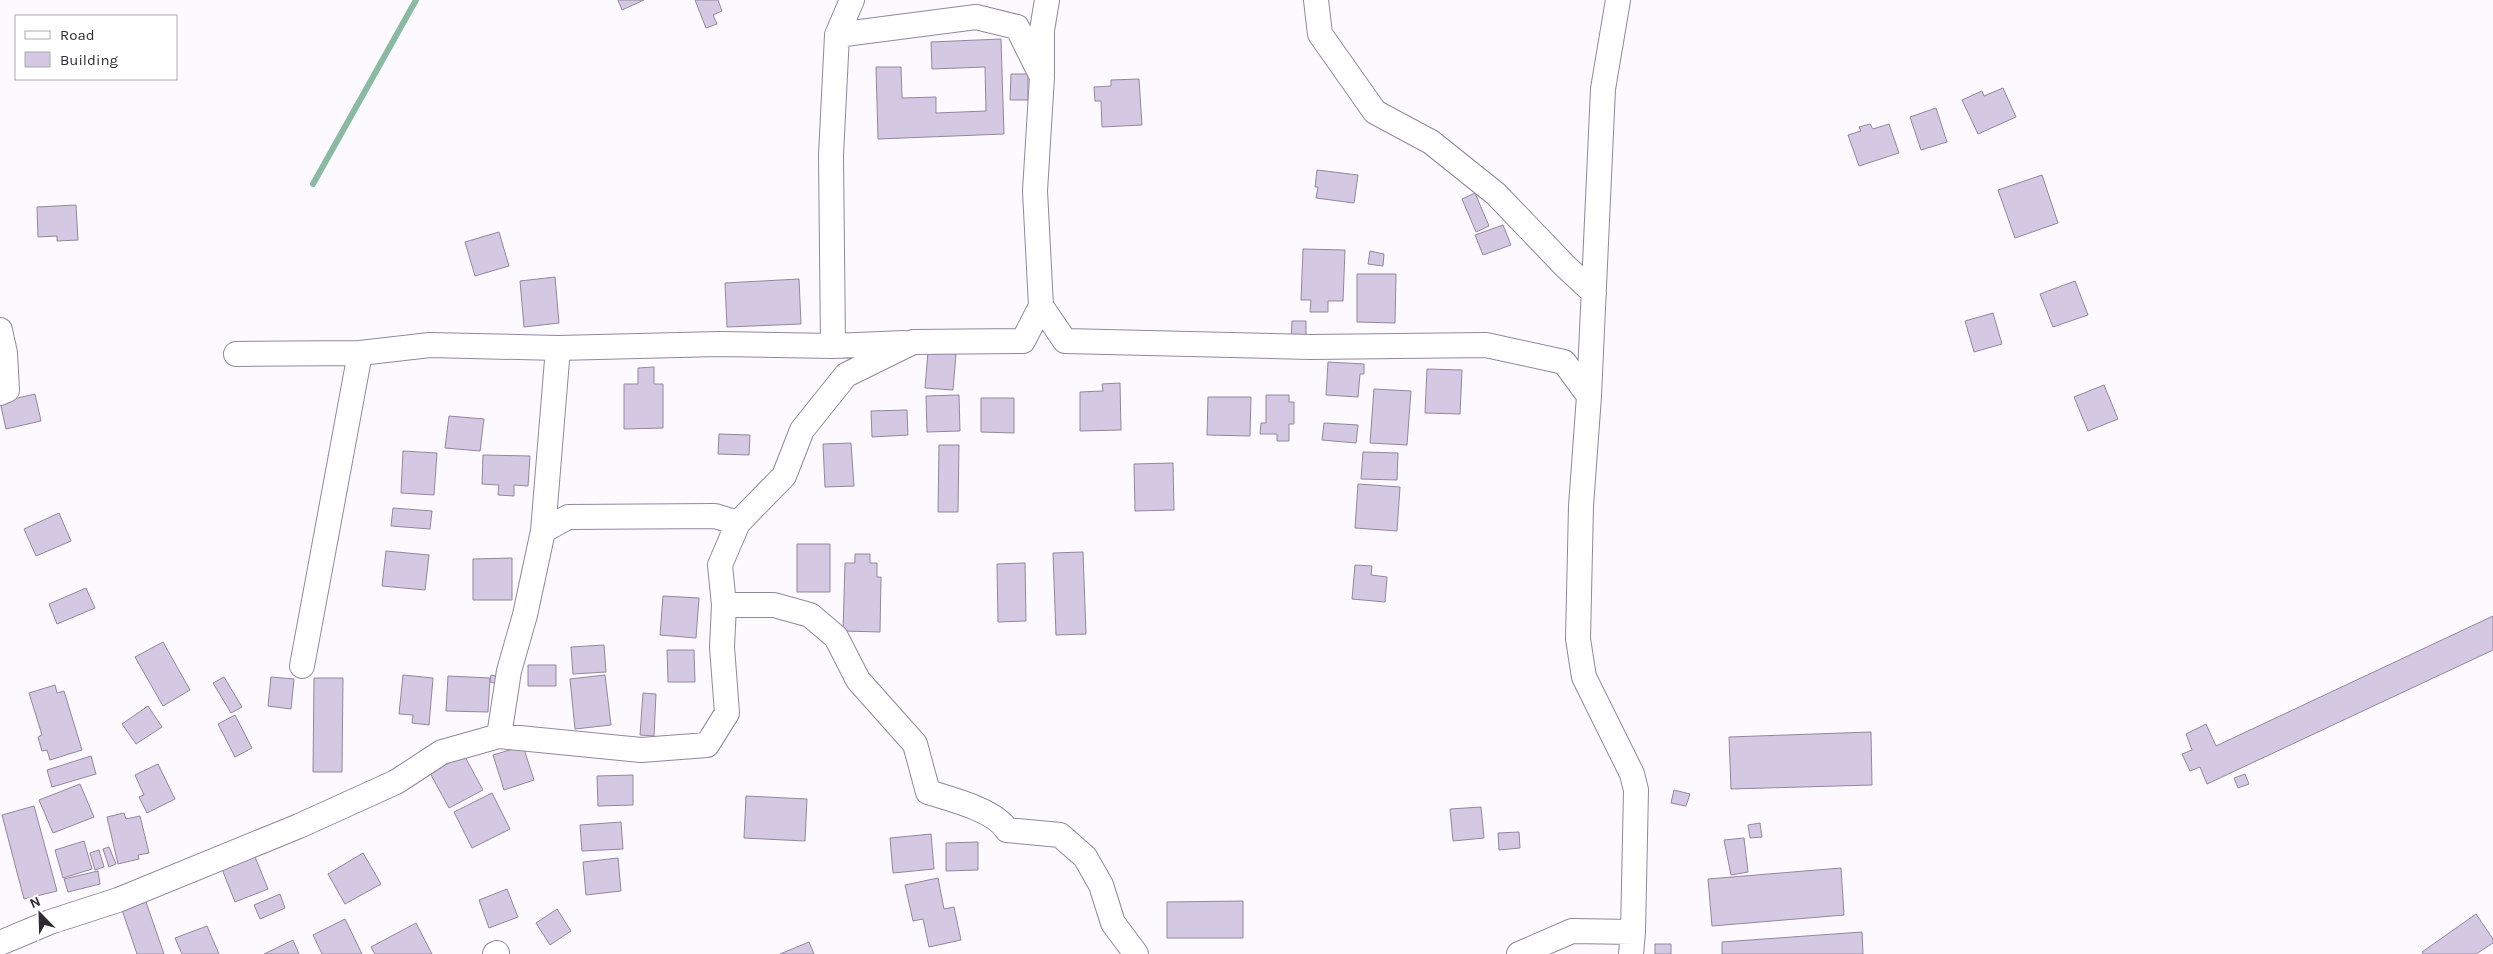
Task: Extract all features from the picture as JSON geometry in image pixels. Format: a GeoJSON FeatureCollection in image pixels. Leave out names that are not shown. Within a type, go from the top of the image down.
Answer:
{"type":"FeatureCollection","features":[{"type":"Feature","properties":{"kind":"street"},"geometry":{"type":"LineString","coordinates":[[833,346],[831,155],[837,35],[852,0]]}},
{"type":"Feature","properties":{"kind":"street"},"geometry":{"type":"LineString","coordinates":[[236,354],[360,353],[430,345],[558,348],[720,344],[833,346],[913,342],[1023,341],[1041,306],[1035,192],[1042,77],[1042,30],[1046,0]]}},
{"type":"Feature","properties":{"kind":"street"},"geometry":{"type":"LineString","coordinates":[[1316,0],[1320,34],[1375,112],[1431,142],[1496,194],[1564,266],[1594,293]]}},
{"type":"Feature","properties":{"kind":"street"},"geometry":{"type":"LineString","coordinates":[[1519,954],[1572,931],[1632,943],[1636,790],[1632,774],[1584,677],[1578,640],[1581,506],[1589,396],[1603,89],[1618,0]]}},
{"type":"Feature","properties":{"kind":"street"},"geometry":{"type":"LineString","coordinates":[[837,35],[976,17],[1017,27],[1042,77]]}},
{"type":"Feature","properties":{"kind":"street"},"geometry":{"type":"LineString","coordinates":[[1041,306],[1065,341],[1311,347],[1486,345],[1564,362],[1589,396]]}},
{"type":"Feature","properties":{"kind":"street"},"geometry":{"type":"LineString","coordinates":[[0,330],[5,353],[7,390],[0,393]]}},
{"type":"Feature","properties":{"kind":"street"},"geometry":{"type":"LineString","coordinates":[[0,943],[50,922],[118,900],[298,826],[396,782],[442,752],[499,736],[641,750],[707,745],[727,713],[722,648],[724,605],[720,565],[738,523],[784,476],[802,430],[846,375],[913,342]]}},
{"type":"Feature","properties":{"kind":"street"},"geometry":{"type":"LineString","coordinates":[[499,736],[510,671],[525,615],[543,531],[558,348]]}},
{"type":"Feature","properties":{"kind":"street"},"geometry":{"type":"LineString","coordinates":[[302,666],[360,353]]}},
{"type":"Feature","properties":{"kind":"street"},"geometry":{"type":"LineString","coordinates":[[543,531],[568,517],[715,516],[738,523]]}},
{"type":"Feature","properties":{"kind":"street"},"geometry":{"type":"LineString","coordinates":[[724,605],[774,605],[810,615],[836,638],[858,680],[915,744],[928,792],[968,805],[1003,824],[1007,830],[1060,835],[1085,857],[1100,885],[1112,923],[1136,954]]}},
{"type":"Feature","properties":{"kind":"building"},"geometry":{"type":"Polygon","coordinates":[[[618,0],[644,0],[622,10],[618,0]]]}},
{"type":"Feature","properties":{"kind":"building"},"geometry":{"type":"Polygon","coordinates":[[[695,0],[718,0],[722,11],[713,15],[717,24],[706,28],[695,0]]]}},
{"type":"Feature","properties":{"kind":"building"},"geometry":{"type":"Polygon","coordinates":[[[1001,39],[1004,134],[878,139],[876,67],[901,67],[902,98],[936,97],[936,113],[986,111],[985,67],[932,69],[931,42],[1001,39]]]}},
{"type":"Feature","properties":{"kind":"building"},"geometry":{"type":"Polygon","coordinates":[[[1011,74],[1028,74],[1028,100],[1010,100],[1011,74]]]}},
{"type":"Feature","properties":{"kind":"building"},"geometry":{"type":"Polygon","coordinates":[[[1139,79],[1142,125],[1102,127],[1101,101],[1095,101],[1094,87],[1111,86],[1111,80],[1139,79]]]}},
{"type":"Feature","properties":{"kind":"building"},"geometry":{"type":"Polygon","coordinates":[[[2003,88],[2016,117],[1978,134],[1962,100],[1982,91],[1984,96],[2003,88]]]}},
{"type":"Feature","properties":{"kind":"building"},"geometry":{"type":"Polygon","coordinates":[[[1936,108],[1947,142],[1921,150],[1910,117],[1936,108]]]}},
{"type":"Feature","properties":{"kind":"building"},"geometry":{"type":"Polygon","coordinates":[[[1870,124],[1873,129],[1889,124],[1899,153],[1859,166],[1848,135],[1861,131],[1859,127],[1870,124]]]}},
{"type":"Feature","properties":{"kind":"building"},"geometry":{"type":"Polygon","coordinates":[[[1317,170],[1358,175],[1354,203],[1316,198],[1318,187],[1315,187],[1317,170]]]}},
{"type":"Feature","properties":{"kind":"building"},"geometry":{"type":"Polygon","coordinates":[[[2042,175],[2058,223],[2015,238],[1998,190],[2042,175]]]}},
{"type":"Feature","properties":{"kind":"building"},"geometry":{"type":"Polygon","coordinates":[[[1475,193],[1489,226],[1476,232],[1462,199],[1475,193]]]}},
{"type":"Feature","properties":{"kind":"building"},"geometry":{"type":"Polygon","coordinates":[[[76,205],[78,240],[57,241],[57,236],[38,237],[37,207],[76,205]]]}},
{"type":"Feature","properties":{"kind":"building"},"geometry":{"type":"Polygon","coordinates":[[[1503,225],[1511,245],[1483,255],[1475,235],[1503,225]]]}},
{"type":"Feature","properties":{"kind":"building"},"geometry":{"type":"Polygon","coordinates":[[[499,232],[509,266],[475,276],[465,242],[499,232]]]}},
{"type":"Feature","properties":{"kind":"building"},"geometry":{"type":"Polygon","coordinates":[[[1303,249],[1345,250],[1343,301],[1328,301],[1328,312],[1310,312],[1311,300],[1301,300],[1303,249]]]}},
{"type":"Feature","properties":{"kind":"building"},"geometry":{"type":"Polygon","coordinates":[[[1370,251],[1384,254],[1383,266],[1368,264],[1370,251]]]}},
{"type":"Feature","properties":{"kind":"building"},"geometry":{"type":"Polygon","coordinates":[[[1357,274],[1396,274],[1395,323],[1357,322],[1357,274]]]}},
{"type":"Feature","properties":{"kind":"building"},"geometry":{"type":"Polygon","coordinates":[[[555,277],[559,323],[524,327],[520,281],[555,277]]]}},
{"type":"Feature","properties":{"kind":"building"},"geometry":{"type":"Polygon","coordinates":[[[799,279],[801,324],[727,327],[725,283],[799,279]]]}},
{"type":"Feature","properties":{"kind":"building"},"geometry":{"type":"Polygon","coordinates":[[[2075,281],[2088,315],[2053,327],[2040,294],[2075,281]]]}},
{"type":"Feature","properties":{"kind":"building"},"geometry":{"type":"Polygon","coordinates":[[[1993,313],[2002,344],[1974,352],[1965,321],[1993,313]]]}},
{"type":"Feature","properties":{"kind":"building"},"geometry":{"type":"Polygon","coordinates":[[[1292,321],[1306,321],[1306,340],[1291,340],[1292,321]]]}},
{"type":"Feature","properties":{"kind":"building"},"geometry":{"type":"Polygon","coordinates":[[[928,352],[956,354],[953,390],[925,388],[928,352]]]}},
{"type":"Feature","properties":{"kind":"building"},"geometry":{"type":"Polygon","coordinates":[[[1328,362],[1364,364],[1364,374],[1360,374],[1358,397],[1326,395],[1328,362]]]}},
{"type":"Feature","properties":{"kind":"building"},"geometry":{"type":"Polygon","coordinates":[[[654,367],[654,384],[663,384],[663,428],[624,429],[624,384],[638,384],[638,368],[654,367]]]}},
{"type":"Feature","properties":{"kind":"building"},"geometry":{"type":"Polygon","coordinates":[[[1427,369],[1462,370],[1460,414],[1425,413],[1427,369]]]}},
{"type":"Feature","properties":{"kind":"building"},"geometry":{"type":"Polygon","coordinates":[[[1120,383],[1121,430],[1080,431],[1080,392],[1103,391],[1102,384],[1120,383]]]}},
{"type":"Feature","properties":{"kind":"building"},"geometry":{"type":"Polygon","coordinates":[[[2104,385],[2118,419],[2088,431],[2074,397],[2104,385]]]}},
{"type":"Feature","properties":{"kind":"building"},"geometry":{"type":"Polygon","coordinates":[[[1374,389],[1411,391],[1407,445],[1370,443],[1374,389]]]}},
{"type":"Feature","properties":{"kind":"building"},"geometry":{"type":"Polygon","coordinates":[[[35,394],[41,421],[6,429],[0,402],[35,394]]]}},
{"type":"Feature","properties":{"kind":"building"},"geometry":{"type":"Polygon","coordinates":[[[959,395],[960,431],[927,432],[926,396],[959,395]]]}},
{"type":"Feature","properties":{"kind":"building"},"geometry":{"type":"Polygon","coordinates":[[[1266,395],[1289,395],[1289,402],[1294,402],[1294,424],[1289,424],[1289,441],[1277,441],[1277,434],[1260,434],[1261,423],[1266,423],[1266,395]]]}},
{"type":"Feature","properties":{"kind":"building"},"geometry":{"type":"Polygon","coordinates":[[[1208,397],[1251,397],[1250,436],[1207,435],[1208,397]]]}},
{"type":"Feature","properties":{"kind":"building"},"geometry":{"type":"Polygon","coordinates":[[[981,398],[1014,398],[1014,433],[981,432],[981,398]]]}},
{"type":"Feature","properties":{"kind":"building"},"geometry":{"type":"Polygon","coordinates":[[[907,410],[908,435],[872,437],[871,411],[907,410]]]}},
{"type":"Feature","properties":{"kind":"building"},"geometry":{"type":"Polygon","coordinates":[[[449,416],[484,419],[480,451],[445,448],[449,416]]]}},
{"type":"Feature","properties":{"kind":"building"},"geometry":{"type":"Polygon","coordinates":[[[1324,423],[1358,425],[1356,443],[1322,440],[1324,423]]]}},
{"type":"Feature","properties":{"kind":"building"},"geometry":{"type":"Polygon","coordinates":[[[719,434],[750,435],[749,455],[718,454],[719,434]]]}},
{"type":"Feature","properties":{"kind":"building"},"geometry":{"type":"Polygon","coordinates":[[[851,443],[854,486],[825,487],[823,444],[851,443]]]}},
{"type":"Feature","properties":{"kind":"building"},"geometry":{"type":"Polygon","coordinates":[[[939,445],[959,445],[958,512],[938,512],[939,445]]]}},
{"type":"Feature","properties":{"kind":"building"},"geometry":{"type":"Polygon","coordinates":[[[403,451],[437,453],[434,495],[401,493],[403,451]]]}},
{"type":"Feature","properties":{"kind":"building"},"geometry":{"type":"Polygon","coordinates":[[[1363,452],[1398,453],[1397,480],[1361,479],[1363,452]]]}},
{"type":"Feature","properties":{"kind":"building"},"geometry":{"type":"Polygon","coordinates":[[[483,455],[530,456],[528,486],[514,485],[514,496],[498,495],[499,485],[482,484],[483,455]]]}},
{"type":"Feature","properties":{"kind":"building"},"geometry":{"type":"Polygon","coordinates":[[[1173,463],[1174,510],[1135,511],[1134,464],[1173,463]]]}},
{"type":"Feature","properties":{"kind":"building"},"geometry":{"type":"Polygon","coordinates":[[[1358,484],[1400,487],[1397,531],[1355,528],[1358,484]]]}},
{"type":"Feature","properties":{"kind":"building"},"geometry":{"type":"Polygon","coordinates":[[[393,508],[432,511],[430,529],[391,526],[393,508]]]}},
{"type":"Feature","properties":{"kind":"building"},"geometry":{"type":"Polygon","coordinates":[[[59,513],[71,541],[36,556],[24,529],[59,513]]]}},
{"type":"Feature","properties":{"kind":"building"},"geometry":{"type":"Polygon","coordinates":[[[797,544],[830,544],[830,592],[797,592],[797,544]]]}},
{"type":"Feature","properties":{"kind":"building"},"geometry":{"type":"Polygon","coordinates":[[[386,551],[429,555],[425,590],[382,586],[386,551]]]}},
{"type":"Feature","properties":{"kind":"building"},"geometry":{"type":"Polygon","coordinates":[[[1083,552],[1086,634],[1056,635],[1053,553],[1083,552]]]}},
{"type":"Feature","properties":{"kind":"building"},"geometry":{"type":"Polygon","coordinates":[[[855,554],[870,554],[870,563],[877,563],[877,577],[881,577],[880,632],[843,631],[845,563],[855,563],[855,554]]]}},
{"type":"Feature","properties":{"kind":"building"},"geometry":{"type":"Polygon","coordinates":[[[512,558],[512,600],[473,600],[473,559],[512,558]]]}},
{"type":"Feature","properties":{"kind":"building"},"geometry":{"type":"Polygon","coordinates":[[[1025,563],[1026,621],[998,622],[997,564],[1025,563]]]}},
{"type":"Feature","properties":{"kind":"building"},"geometry":{"type":"Polygon","coordinates":[[[1355,565],[1372,566],[1371,575],[1387,577],[1385,602],[1352,599],[1355,565]]]}},
{"type":"Feature","properties":{"kind":"building"},"geometry":{"type":"Polygon","coordinates":[[[86,588],[95,608],[57,624],[49,604],[86,588]]]}},
{"type":"Feature","properties":{"kind":"building"},"geometry":{"type":"Polygon","coordinates":[[[663,596],[699,598],[696,638],[660,635],[663,596]]]}},
{"type":"Feature","properties":{"kind":"building"},"geometry":{"type":"Polygon","coordinates":[[[2493,616],[2493,650],[2207,784],[2200,767],[2190,771],[2182,754],[2192,750],[2186,734],[2206,724],[2216,746],[2493,616]]]}},
{"type":"Feature","properties":{"kind":"building"},"geometry":{"type":"Polygon","coordinates":[[[163,642],[190,690],[163,706],[135,657],[163,642]]]}},
{"type":"Feature","properties":{"kind":"building"},"geometry":{"type":"Polygon","coordinates":[[[604,645],[606,672],[573,674],[571,647],[604,645]]]}},
{"type":"Feature","properties":{"kind":"building"},"geometry":{"type":"Polygon","coordinates":[[[667,650],[694,650],[695,682],[668,682],[667,650]]]}},
{"type":"Feature","properties":{"kind":"building"},"geometry":{"type":"Polygon","coordinates":[[[528,665],[556,665],[556,686],[528,686],[528,665]]]}},
{"type":"Feature","properties":{"kind":"building"},"geometry":{"type":"Polygon","coordinates":[[[403,675],[433,678],[429,725],[412,723],[413,715],[399,714],[403,675]]]}},
{"type":"Feature","properties":{"kind":"building"},"geometry":{"type":"Polygon","coordinates":[[[491,675],[500,677],[499,684],[490,682],[491,675]]]}},
{"type":"Feature","properties":{"kind":"building"},"geometry":{"type":"Polygon","coordinates":[[[605,675],[611,725],[575,729],[570,679],[605,675]]]}},
{"type":"Feature","properties":{"kind":"building"},"geometry":{"type":"Polygon","coordinates":[[[448,676],[490,678],[488,712],[446,711],[448,676]]]}},
{"type":"Feature","properties":{"kind":"building"},"geometry":{"type":"Polygon","coordinates":[[[224,677],[242,707],[231,713],[213,683],[224,677]]]}},
{"type":"Feature","properties":{"kind":"building"},"geometry":{"type":"Polygon","coordinates":[[[271,677],[294,679],[291,709],[268,706],[271,677]]]}},
{"type":"Feature","properties":{"kind":"building"},"geometry":{"type":"Polygon","coordinates":[[[314,678],[343,678],[342,772],[313,772],[314,678]]]}},
{"type":"Feature","properties":{"kind":"building"},"geometry":{"type":"Polygon","coordinates":[[[55,685],[57,693],[64,691],[82,750],[50,760],[47,750],[42,751],[38,737],[42,735],[29,693],[55,685]]]}},
{"type":"Feature","properties":{"kind":"building"},"geometry":{"type":"Polygon","coordinates":[[[643,693],[656,694],[654,736],[640,735],[643,693]]]}},
{"type":"Feature","properties":{"kind":"building"},"geometry":{"type":"Polygon","coordinates":[[[148,706],[162,727],[136,744],[122,724],[148,706]]]}},
{"type":"Feature","properties":{"kind":"building"},"geometry":{"type":"Polygon","coordinates":[[[235,715],[252,748],[235,757],[218,724],[235,715]]]}},
{"type":"Feature","properties":{"kind":"building"},"geometry":{"type":"Polygon","coordinates":[[[1871,732],[1872,785],[1731,789],[1729,737],[1871,732]]]}},
{"type":"Feature","properties":{"kind":"building"},"geometry":{"type":"Polygon","coordinates":[[[523,746],[534,780],[504,790],[493,755],[523,746]]]}},
{"type":"Feature","properties":{"kind":"building"},"geometry":{"type":"Polygon","coordinates":[[[464,755],[483,790],[449,808],[430,773],[464,755]]]}},
{"type":"Feature","properties":{"kind":"building"},"geometry":{"type":"Polygon","coordinates":[[[91,756],[96,774],[52,787],[47,770],[91,756]]]}},
{"type":"Feature","properties":{"kind":"building"},"geometry":{"type":"Polygon","coordinates":[[[158,764],[175,799],[147,813],[139,797],[144,795],[135,775],[158,764]]]}},
{"type":"Feature","properties":{"kind":"building"},"geometry":{"type":"Polygon","coordinates":[[[2245,774],[2249,784],[2238,788],[2234,778],[2245,774]]]}},
{"type":"Feature","properties":{"kind":"building"},"geometry":{"type":"Polygon","coordinates":[[[633,775],[633,805],[598,806],[597,776],[633,775]]]}},
{"type":"Feature","properties":{"kind":"building"},"geometry":{"type":"Polygon","coordinates":[[[80,784],[94,817],[53,833],[39,800],[80,784]]]}},
{"type":"Feature","properties":{"kind":"building"},"geometry":{"type":"Polygon","coordinates":[[[1674,790],[1690,794],[1686,806],[1671,803],[1674,790]]]}},
{"type":"Feature","properties":{"kind":"building"},"geometry":{"type":"Polygon","coordinates":[[[492,793],[510,829],[472,848],[454,812],[492,793]]]}},
{"type":"Feature","properties":{"kind":"building"},"geometry":{"type":"Polygon","coordinates":[[[746,796],[807,799],[805,841],[744,838],[746,796]]]}},
{"type":"Feature","properties":{"kind":"building"},"geometry":{"type":"Polygon","coordinates":[[[34,806],[57,891],[24,899],[2,815],[34,806]]]}},
{"type":"Feature","properties":{"kind":"building"},"geometry":{"type":"Polygon","coordinates":[[[1481,807],[1484,838],[1453,841],[1450,809],[1481,807]]]}},
{"type":"Feature","properties":{"kind":"building"},"geometry":{"type":"Polygon","coordinates":[[[124,813],[126,819],[140,816],[149,853],[138,855],[139,859],[118,864],[107,817],[124,813]]]}},
{"type":"Feature","properties":{"kind":"building"},"geometry":{"type":"Polygon","coordinates":[[[621,822],[623,849],[582,851],[580,825],[621,822]]]}},
{"type":"Feature","properties":{"kind":"building"},"geometry":{"type":"Polygon","coordinates":[[[1760,823],[1762,837],[1750,838],[1748,825],[1760,823]]]}},
{"type":"Feature","properties":{"kind":"building"},"geometry":{"type":"Polygon","coordinates":[[[1519,832],[1520,848],[1499,850],[1498,833],[1519,832]]]}},
{"type":"Feature","properties":{"kind":"building"},"geometry":{"type":"Polygon","coordinates":[[[931,834],[934,869],[893,873],[890,838],[931,834]]]}},
{"type":"Feature","properties":{"kind":"building"},"geometry":{"type":"Polygon","coordinates":[[[1744,838],[1748,872],[1731,875],[1724,840],[1744,838]]]}},
{"type":"Feature","properties":{"kind":"building"},"geometry":{"type":"Polygon","coordinates":[[[84,841],[92,869],[63,878],[55,850],[84,841]]]}},
{"type":"Feature","properties":{"kind":"building"},"geometry":{"type":"Polygon","coordinates":[[[978,842],[978,870],[946,871],[946,843],[978,842]]]}},
{"type":"Feature","properties":{"kind":"building"},"geometry":{"type":"Polygon","coordinates":[[[109,847],[116,864],[109,867],[103,849],[109,847]]]}},
{"type":"Feature","properties":{"kind":"building"},"geometry":{"type":"Polygon","coordinates":[[[99,850],[104,867],[95,870],[90,853],[99,850]]]}},
{"type":"Feature","properties":{"kind":"building"},"geometry":{"type":"Polygon","coordinates":[[[253,852],[268,889],[235,902],[220,864],[253,852]]]}},
{"type":"Feature","properties":{"kind":"building"},"geometry":{"type":"Polygon","coordinates":[[[363,853],[381,884],[345,904],[328,874],[363,853]]]}},
{"type":"Feature","properties":{"kind":"building"},"geometry":{"type":"Polygon","coordinates":[[[618,858],[621,891],[586,895],[583,862],[618,858]]]}},
{"type":"Feature","properties":{"kind":"building"},"geometry":{"type":"Polygon","coordinates":[[[1841,868],[1844,915],[1712,926],[1708,879],[1841,868]]]}},
{"type":"Feature","properties":{"kind":"building"},"geometry":{"type":"Polygon","coordinates":[[[98,871],[100,884],[68,892],[64,879],[98,871]]]}},
{"type":"Feature","properties":{"kind":"building"},"geometry":{"type":"Polygon","coordinates":[[[938,878],[944,909],[954,907],[961,940],[929,947],[923,919],[913,921],[905,885],[938,878]]]}},
{"type":"Feature","properties":{"kind":"building"},"geometry":{"type":"Polygon","coordinates":[[[507,889],[518,917],[489,928],[479,900],[507,889]]]}},
{"type":"Feature","properties":{"kind":"building"},"geometry":{"type":"Polygon","coordinates":[[[280,894],[285,908],[260,919],[254,905],[280,894]]]}},
{"type":"Feature","properties":{"kind":"building"},"geometry":{"type":"Polygon","coordinates":[[[1243,901],[1243,938],[1167,938],[1167,902],[1243,901]]]}},
{"type":"Feature","properties":{"kind":"building"},"geometry":{"type":"Polygon","coordinates":[[[146,902],[164,954],[137,954],[122,910],[146,902]]]}},
{"type":"Feature","properties":{"kind":"building"},"geometry":{"type":"Polygon","coordinates":[[[557,909],[571,931],[550,945],[536,923],[557,909]]]}},
{"type":"Feature","properties":{"kind":"building"},"geometry":{"type":"Polygon","coordinates":[[[2476,914],[2493,939],[2493,943],[2476,954],[2423,954],[2422,952],[2476,914]]]}},
{"type":"Feature","properties":{"kind":"building"},"geometry":{"type":"Polygon","coordinates":[[[345,919],[362,954],[322,954],[313,935],[345,919]]]}},
{"type":"Feature","properties":{"kind":"building"},"geometry":{"type":"Polygon","coordinates":[[[416,923],[432,954],[375,954],[371,947],[416,923]]]}},
{"type":"Feature","properties":{"kind":"building"},"geometry":{"type":"Polygon","coordinates":[[[207,926],[219,954],[182,954],[175,938],[207,926]]]}},
{"type":"Feature","properties":{"kind":"building"},"geometry":{"type":"Polygon","coordinates":[[[1862,932],[1863,954],[1722,954],[1722,942],[1862,932]]]}},
{"type":"Feature","properties":{"kind":"building"},"geometry":{"type":"Polygon","coordinates":[[[293,940],[299,954],[264,954],[293,940]]]}},
{"type":"Feature","properties":{"kind":"building"},"geometry":{"type":"Polygon","coordinates":[[[809,942],[814,954],[780,954],[809,942]]]}},
{"type":"Feature","properties":{"kind":"building"},"geometry":{"type":"Polygon","coordinates":[[[1655,944],[1671,944],[1671,954],[1655,954],[1655,944]]]}},
{"type":"Feature","properties":{"kind":"waterway"},"geometry":{"type":"LineString","coordinates":[[313,184],[416,0]]}}]}
